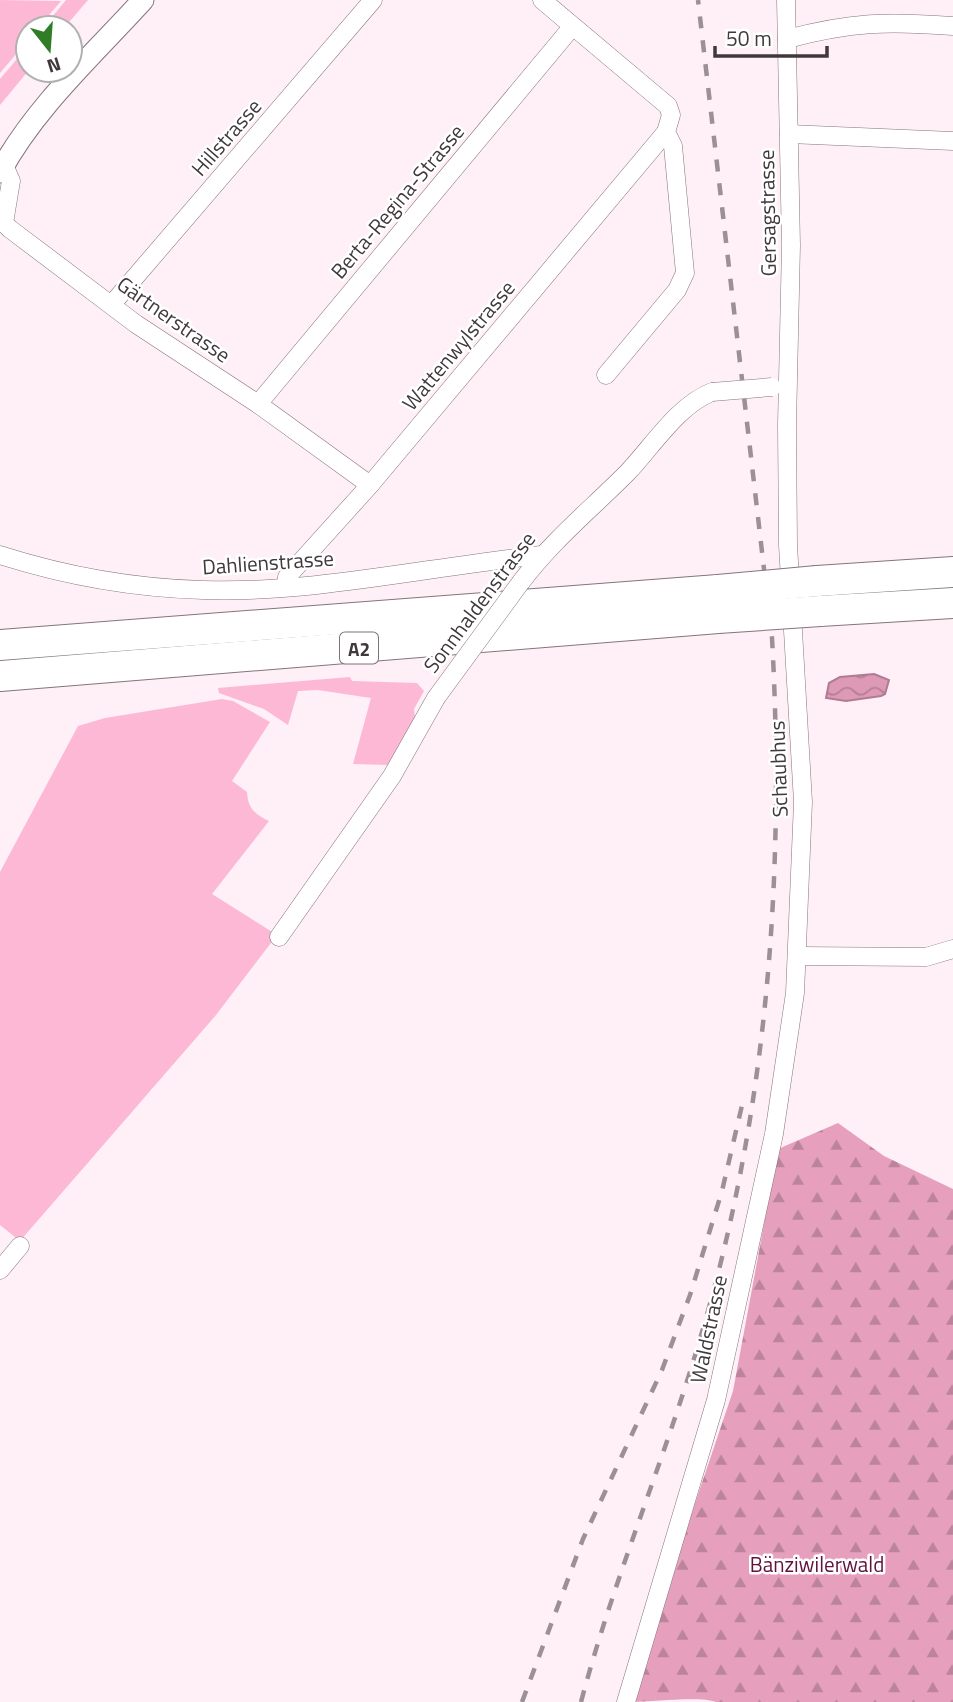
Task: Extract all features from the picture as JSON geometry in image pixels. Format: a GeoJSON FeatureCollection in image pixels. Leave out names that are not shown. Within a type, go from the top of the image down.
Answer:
{"type":"FeatureCollection","features":[{"type":"Feature","properties":{"kind":"highway","name":"A2"},"geometry":{"type":"LineString","coordinates":[[0,677],[718,604],[817,581],[946,570]]}},
{"type":"Feature","properties":{"kind":"highway","name":"A2"},"geometry":{"type":"LineString","coordinates":[[0,645],[718,604],[820,611],[953,603]]}},
{"type":"Feature","properties":{"kind":"street"},"geometry":{"type":"LineString","coordinates":[[2,168],[61,89],[143,0]]}},
{"type":"Feature","properties":{"kind":"street","name":"Hillstrasse"},"geometry":{"type":"LineString","coordinates":[[112,304],[373,0]]}},
{"type":"Feature","properties":{"kind":"street"},"geometry":{"type":"LineString","coordinates":[[541,0],[667,106],[671,115],[666,132],[673,146],[685,273],[677,290],[606,375]]}},
{"type":"Feature","properties":{"kind":"street","name":"Gersagstrasse"},"geometry":{"type":"LineString","coordinates":[[786,0],[791,245],[780,387],[787,425]]}},
{"type":"Feature","properties":{"kind":"street"},"geometry":{"type":"LineString","coordinates":[[787,39],[830,27],[885,21],[953,26]]}},
{"type":"Feature","properties":{"kind":"street","name":"Berta-Regina-Strasse"},"geometry":{"type":"LineString","coordinates":[[258,404],[572,27]]}},
{"type":"Feature","properties":{"kind":"street","name":"Wattenwylstrasse"},"geometry":{"type":"LineString","coordinates":[[286,587],[287,577],[370,485],[666,132]]}},
{"type":"Feature","properties":{"kind":"street"},"geometry":{"type":"LineString","coordinates":[[789,134],[953,142]]}},
{"type":"Feature","properties":{"kind":"street","name":"Gärtnerstrasse"},"geometry":{"type":"LineString","coordinates":[[2,168],[11,181],[4,223],[136,324],[258,404],[370,485]]}},
{"type":"Feature","properties":{"kind":"street","name":"Sonnhaldenstrasse"},"geometry":{"type":"LineString","coordinates":[[279,937],[392,776],[436,698],[542,555],[626,474],[687,409],[712,392],[780,387]]}},
{"type":"Feature","properties":{"kind":"street","name":"Schaubhus"},"geometry":{"type":"LineString","coordinates":[[787,425],[788,545],[803,802],[797,956]]}},
{"type":"Feature","properties":{"kind":"street","name":"Dahlienstrasse"},"geometry":{"type":"LineString","coordinates":[[0,555],[72,575],[145,587],[206,591],[286,587],[542,555]]}},
{"type":"Feature","properties":{"kind":"street"},"geometry":{"type":"LineString","coordinates":[[797,956],[926,957],[953,949]]}},
{"type":"Feature","properties":{"kind":"street","name":"Waldstrasse"},"geometry":{"type":"LineString","coordinates":[[626,1702],[716,1400],[774,1134],[793,1015],[797,956]]}},
{"type":"Feature","properties":{"kind":"street"},"geometry":{"type":"LineString","coordinates":[[0,1270],[20,1246]]}},
{"type":"Feature","properties":{"kind":"shaded area"},"geometry":{"type":"Polygon","coordinates":[[[0,0],[61,1],[50,14],[14,14],[14,56],[0,73],[0,0]]]}},
{"type":"Feature","properties":{"kind":"shaded area"},"geometry":{"type":"Polygon","coordinates":[[[66,0],[88,0],[76,14],[54,14],[66,0]]]}},
{"type":"Feature","properties":{"kind":"shaded area"},"geometry":{"type":"Polygon","coordinates":[[[14,62],[14,84],[17,84],[0,105],[0,79],[14,62]]]}},
{"type":"Feature","properties":{"kind":"shaded area"},"geometry":{"type":"Polygon","coordinates":[[[350,677],[352,681],[417,683],[424,691],[414,709],[415,717],[390,765],[353,764],[371,698],[318,690],[298,691],[288,725],[264,709],[219,693],[218,688],[350,677]]]}},
{"type":"Feature","properties":{"kind":"shaded area"},"geometry":{"type":"Polygon","coordinates":[[[222,699],[233,701],[270,722],[232,781],[247,792],[253,810],[269,821],[212,894],[277,935],[216,1015],[20,1241],[0,1225],[0,872],[78,726],[105,718],[222,699]]]}},
{"type":"Feature","properties":{"kind":"green space","name":"Bänziwilerwald"},"geometry":{"type":"Polygon","coordinates":[[[838,1123],[884,1156],[953,1189],[953,1702],[716,1702],[688,1699],[632,1702],[640,1666],[733,1391],[778,1149],[838,1123]]]}},
{"type":"Feature","properties":{"kind":"water"},"geometry":{"type":"Polygon","coordinates":[[[874,674],[889,680],[885,694],[846,701],[826,698],[829,683],[840,677],[874,674]]]}},
{"type":"Feature","properties":{"kind":"railway"},"geometry":{"type":"LineString","coordinates":[[581,1702],[609,1609],[688,1379],[724,1247],[743,1161],[757,1075],[773,901],[776,813],[772,638],[698,0]]}},
{"type":"Feature","properties":{"kind":"railway"},"geometry":{"type":"LineString","coordinates":[[522,1702],[583,1539],[662,1370],[690,1295],[722,1191],[743,1101]]}}]}
